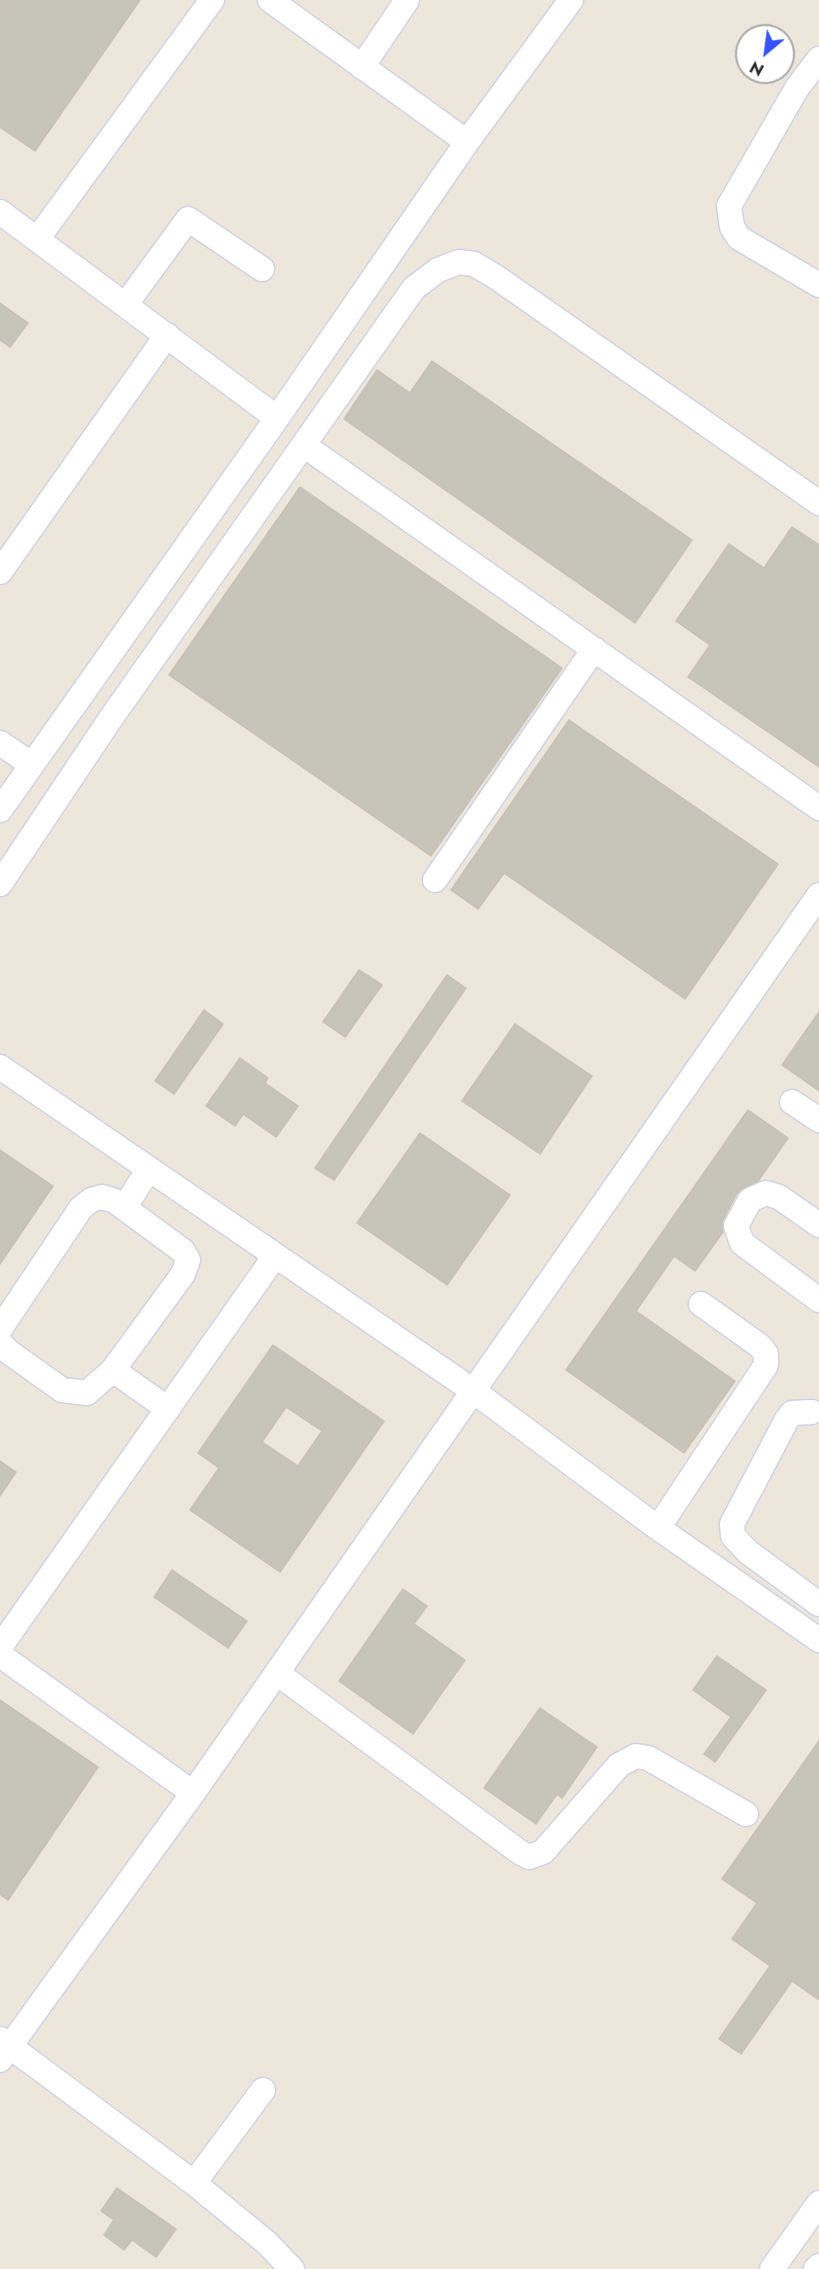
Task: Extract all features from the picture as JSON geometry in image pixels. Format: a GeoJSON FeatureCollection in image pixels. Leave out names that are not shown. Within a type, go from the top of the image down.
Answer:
{"type":"FeatureCollection","features":[{"type":"Feature","properties":{"kind":"street"},"geometry":{"type":"LineString","coordinates":[[38,238],[212,0]]}},
{"type":"Feature","properties":{"kind":"street"},"geometry":{"type":"LineString","coordinates":[[270,0],[467,141]]}},
{"type":"Feature","properties":{"kind":"street"},"geometry":{"type":"LineString","coordinates":[[362,67],[407,0]]}},
{"type":"Feature","properties":{"kind":"street"},"geometry":{"type":"LineString","coordinates":[[0,810],[277,418],[467,141],[571,0]]}},
{"type":"Feature","properties":{"kind":"street"},"geometry":{"type":"LineString","coordinates":[[819,59],[797,88],[729,206],[732,227],[739,238],[819,285]]}},
{"type":"Feature","properties":{"kind":"street"},"geometry":{"type":"LineString","coordinates":[[0,212],[38,238],[277,418]]}},
{"type":"Feature","properties":{"kind":"street"},"geometry":{"type":"LineString","coordinates":[[126,304],[188,219],[262,269]]}},
{"type":"Feature","properties":{"kind":"street"},"geometry":{"type":"LineString","coordinates":[[0,884],[109,721],[305,446],[414,288],[438,270],[459,262],[474,264],[496,277],[819,503]]}},
{"type":"Feature","properties":{"kind":"street"},"geometry":{"type":"LineString","coordinates":[[0,572],[167,335]]}},
{"type":"Feature","properties":{"kind":"street"},"geometry":{"type":"LineString","coordinates":[[305,446],[819,808]]}},
{"type":"Feature","properties":{"kind":"street"},"geometry":{"type":"LineString","coordinates":[[435,880],[594,649]]}},
{"type":"Feature","properties":{"kind":"street"},"geometry":{"type":"LineString","coordinates":[[0,742],[31,764]]}},
{"type":"Feature","properties":{"kind":"street"},"geometry":{"type":"LineString","coordinates":[[292,2269],[267,2243],[194,2183],[3,2048],[193,1793],[819,895]]}},
{"type":"Feature","properties":{"kind":"street"},"geometry":{"type":"LineString","coordinates":[[0,1067],[472,1390],[658,1528],[819,1640]]}},
{"type":"Feature","properties":{"kind":"street"},"geometry":{"type":"LineString","coordinates":[[792,1102],[819,1120]]}},
{"type":"Feature","properties":{"kind":"street"},"geometry":{"type":"LineString","coordinates":[[124,1208],[149,1169]]}},
{"type":"Feature","properties":{"kind":"street"},"geometry":{"type":"LineString","coordinates":[[819,1225],[779,1197],[766,1193],[750,1200],[736,1226],[741,1243],[819,1300]]}},
{"type":"Feature","properties":{"kind":"street"},"geometry":{"type":"LineString","coordinates":[[0,1329],[81,1209],[91,1200],[102,1197],[115,1201],[183,1251],[188,1260],[183,1274],[113,1370],[87,1393],[62,1390],[0,1343]]}},
{"type":"Feature","properties":{"kind":"street"},"geometry":{"type":"LineString","coordinates":[[0,1647],[275,1256]]}},
{"type":"Feature","properties":{"kind":"street"},"geometry":{"type":"LineString","coordinates":[[658,1528],[766,1365],[766,1354],[760,1346],[701,1304]]}},
{"type":"Feature","properties":{"kind":"street"},"geometry":{"type":"LineString","coordinates":[[113,1370],[168,1409]]}},
{"type":"Feature","properties":{"kind":"street"},"geometry":{"type":"LineString","coordinates":[[812,1412],[792,1413],[786,1421],[732,1524],[733,1536],[748,1552],[819,1604]]}},
{"type":"Feature","properties":{"kind":"street"},"geometry":{"type":"LineString","coordinates":[[0,1655],[193,1793]]}},
{"type":"Feature","properties":{"kind":"street"},"geometry":{"type":"LineString","coordinates":[[277,1673],[529,1857],[543,1852],[619,1765],[636,1756],[648,1758],[746,1814]]}},
{"type":"Feature","properties":{"kind":"street"},"geometry":{"type":"LineString","coordinates":[[194,2183],[263,2090]]}},
{"type":"Feature","properties":{"kind":"street"},"geometry":{"type":"LineString","coordinates":[[772,2269],[819,2203]]}},
{"type":"Feature","properties":{"kind":"building"},"geometry":{"type":"Polygon","coordinates":[[[0,0],[140,0],[35,151],[0,127],[0,0]]]}},
{"type":"Feature","properties":{"kind":"building"},"geometry":{"type":"Polygon","coordinates":[[[0,303],[28,323],[10,347],[0,340],[0,303]]]}},
{"type":"Feature","properties":{"kind":"building"},"geometry":{"type":"Polygon","coordinates":[[[432,361],[692,540],[635,623],[344,419],[377,370],[410,393],[432,361]]]}},
{"type":"Feature","properties":{"kind":"building"},"geometry":{"type":"Polygon","coordinates":[[[300,487],[562,668],[431,856],[169,675],[300,487]]]}},
{"type":"Feature","properties":{"kind":"building"},"geometry":{"type":"Polygon","coordinates":[[[792,527],[819,545],[819,767],[688,677],[710,645],[676,621],[729,544],[764,568],[792,527]]]}},
{"type":"Feature","properties":{"kind":"building"},"geometry":{"type":"Polygon","coordinates":[[[569,720],[778,864],[685,999],[504,873],[478,909],[451,890],[569,720]]]}},
{"type":"Feature","properties":{"kind":"building"},"geometry":{"type":"Polygon","coordinates":[[[359,970],[382,985],[345,1037],[323,1022],[359,970]]]}},
{"type":"Feature","properties":{"kind":"building"},"geometry":{"type":"Polygon","coordinates":[[[447,975],[466,988],[334,1180],[315,1168],[447,975]]]}},
{"type":"Feature","properties":{"kind":"building"},"geometry":{"type":"Polygon","coordinates":[[[204,1010],[223,1024],[174,1094],[155,1081],[204,1010]]]}},
{"type":"Feature","properties":{"kind":"building"},"geometry":{"type":"Polygon","coordinates":[[[819,1012],[819,1091],[782,1065],[819,1012]]]}},
{"type":"Feature","properties":{"kind":"building"},"geometry":{"type":"Polygon","coordinates":[[[515,1024],[592,1076],[540,1154],[462,1101],[515,1024]]]}},
{"type":"Feature","properties":{"kind":"building"},"geometry":{"type":"Polygon","coordinates":[[[240,1058],[268,1078],[265,1083],[298,1106],[276,1137],[243,1114],[235,1126],[206,1106],[240,1058]]]}},
{"type":"Feature","properties":{"kind":"building"},"geometry":{"type":"Polygon","coordinates":[[[748,1110],[788,1138],[758,1181],[737,1193],[723,1220],[723,1232],[695,1271],[674,1256],[636,1311],[735,1381],[684,1453],[566,1370],[748,1110]]]}},
{"type":"Feature","properties":{"kind":"building"},"geometry":{"type":"Polygon","coordinates":[[[420,1133],[510,1195],[447,1285],[357,1223],[420,1133]]]}},
{"type":"Feature","properties":{"kind":"building"},"geometry":{"type":"Polygon","coordinates":[[[0,1150],[53,1186],[0,1264],[0,1150]]]}},
{"type":"Feature","properties":{"kind":"building"},"geometry":{"type":"Polygon","coordinates":[[[273,1345],[384,1421],[280,1572],[190,1510],[219,1468],[198,1453],[273,1345]],[[286,1407],[262,1442],[298,1466],[322,1431],[286,1407]]]}},
{"type":"Feature","properties":{"kind":"building"},"geometry":{"type":"Polygon","coordinates":[[[0,1461],[16,1472],[0,1496],[0,1461]]]}},
{"type":"Feature","properties":{"kind":"building"},"geometry":{"type":"Polygon","coordinates":[[[172,1570],[247,1621],[228,1648],[154,1597],[172,1570]]]}},
{"type":"Feature","properties":{"kind":"building"},"geometry":{"type":"Polygon","coordinates":[[[403,1589],[427,1606],[414,1624],[465,1660],[413,1734],[339,1681],[403,1589]]]}},
{"type":"Feature","properties":{"kind":"building"},"geometry":{"type":"Polygon","coordinates":[[[717,1656],[766,1690],[715,1762],[704,1754],[731,1717],[693,1690],[717,1656]]]}},
{"type":"Feature","properties":{"kind":"building"},"geometry":{"type":"Polygon","coordinates":[[[0,1700],[98,1767],[8,1900],[0,1894],[0,1700]]]}},
{"type":"Feature","properties":{"kind":"building"},"geometry":{"type":"Polygon","coordinates":[[[540,1708],[597,1747],[562,1798],[557,1794],[536,1824],[484,1788],[540,1708]]]}},
{"type":"Feature","properties":{"kind":"building"},"geometry":{"type":"Polygon","coordinates":[[[819,1741],[819,2000],[792,1981],[741,2054],[719,2039],[770,1966],[732,1939],[757,1903],[722,1879],[819,1741]]]}},
{"type":"Feature","properties":{"kind":"building"},"geometry":{"type":"Polygon","coordinates":[[[117,2188],[176,2229],[156,2257],[132,2240],[124,2250],[104,2235],[114,2220],[101,2211],[117,2188]]]}}]}
